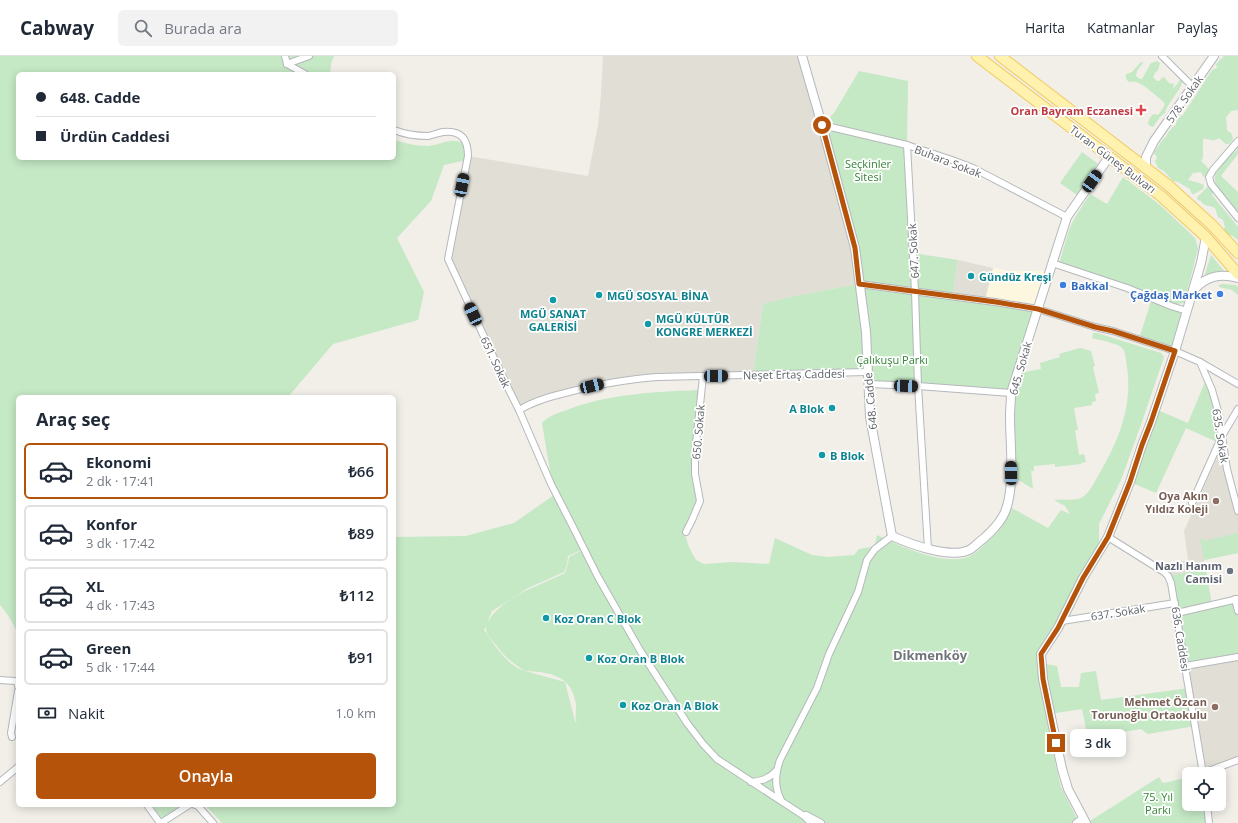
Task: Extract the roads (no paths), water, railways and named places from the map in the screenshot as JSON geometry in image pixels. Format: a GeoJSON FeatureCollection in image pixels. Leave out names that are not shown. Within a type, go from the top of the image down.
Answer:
{"type":"FeatureCollection","features":[{"type":"Feature","properties":{"kind":"main road","name":"Turan Güneş Bulvarı"},"geometry":{"type":"LineString","coordinates":[[977,56],[1161,196],[1206,237],[1238,274]]}},
{"type":"Feature","properties":{"kind":"main road","name":"Turan Güneş Bulvarı"},"geometry":{"type":"LineString","coordinates":[[1000,56],[1146,168],[1194,208],[1238,253]]}},
{"type":"Feature","properties":{"kind":"street"},"geometry":{"type":"LineString","coordinates":[[285,56],[287,64],[301,72]]}},
{"type":"Feature","properties":{"kind":"street"},"geometry":{"type":"LineString","coordinates":[[287,64],[309,56]]}},
{"type":"Feature","properties":{"kind":"street","name":"648. Cadde"},"geometry":{"type":"LineString","coordinates":[[802,56],[855,248],[866,332],[871,424],[892,536]]}},
{"type":"Feature","properties":{"kind":"street"},"geometry":{"type":"LineString","coordinates":[[1162,56],[1192,86]]}},
{"type":"Feature","properties":{"kind":"street","name":"578. Sokak"},"geometry":{"type":"LineString","coordinates":[[1154,141],[1214,56]]}},
{"type":"Feature","properties":{"kind":"street","name":"Buhara Sokak"},"geometry":{"type":"LineString","coordinates":[[822,125],[907,145],[952,160],[973,168],[1067,217]]}},
{"type":"Feature","properties":{"kind":"street","name":"651. Sokak"},"geometry":{"type":"LineString","coordinates":[[396,130],[415,135],[429,136],[444,132],[452,133],[460,135],[465,140],[468,147],[468,156],[448,259],[519,410],[551,484],[598,577],[641,652],[687,723],[717,759],[782,801]]}},
{"type":"Feature","properties":{"kind":"street"},"geometry":{"type":"LineString","coordinates":[[1132,158],[1142,153],[1154,141]]}},
{"type":"Feature","properties":{"kind":"street"},"geometry":{"type":"LineString","coordinates":[[1146,168],[1146,157],[1154,141]]}},
{"type":"Feature","properties":{"kind":"street"},"geometry":{"type":"LineString","coordinates":[[1238,141],[1213,170],[1210,177],[1211,184],[1238,218]]}},
{"type":"Feature","properties":{"kind":"street","name":"647. Sokak"},"geometry":{"type":"LineString","coordinates":[[907,145],[915,291],[918,386],[928,549]]}},
{"type":"Feature","properties":{"kind":"street","name":"645. Sokak"},"geometry":{"type":"LineString","coordinates":[[892,536],[928,549],[950,553],[968,550],[996,527],[1004,515],[1010,491],[1011,393],[1067,217],[1109,157]]}},
{"type":"Feature","properties":{"kind":"street"},"geometry":{"type":"LineString","coordinates":[[1076,823],[1085,821],[1068,789],[1062,769],[1043,679],[1041,654],[1062,621],[1083,578],[1108,537],[1130,482],[1175,351],[1201,263],[1206,237]]}},
{"type":"Feature","properties":{"kind":"street"},"geometry":{"type":"LineString","coordinates":[[1052,263],[1127,288],[1187,311]]}},
{"type":"Feature","properties":{"kind":"street"},"geometry":{"type":"LineString","coordinates":[[1193,290],[1203,281],[1216,276],[1224,275],[1238,278]]}},
{"type":"Feature","properties":{"kind":"street"},"geometry":{"type":"LineString","coordinates":[[859,284],[1038,309],[1175,351],[1200,362],[1238,384]]}},
{"type":"Feature","properties":{"kind":"street","name":"635. Sokak"},"geometry":{"type":"LineString","coordinates":[[1200,362],[1212,390],[1218,411],[1227,469],[1238,512]]}},
{"type":"Feature","properties":{"kind":"street","name":"Neşet Ertaş Caddesi"},"geometry":{"type":"LineString","coordinates":[[519,410],[531,402],[550,396],[607,383],[658,377],[867,372]]}},
{"type":"Feature","properties":{"kind":"street","name":"650. Sokak"},"geometry":{"type":"LineString","coordinates":[[686,532],[700,501],[695,474],[695,453],[703,376]]}},
{"type":"Feature","properties":{"kind":"street"},"geometry":{"type":"LineString","coordinates":[[868,384],[1011,393]]}},
{"type":"Feature","properties":{"kind":"street"},"geometry":{"type":"LineString","coordinates":[[1192,503],[1222,436],[1238,409]]}},
{"type":"Feature","properties":{"kind":"street"},"geometry":{"type":"LineString","coordinates":[[811,823],[804,816],[782,801],[776,786],[776,772],[780,760],[817,688],[829,654],[858,592],[867,560],[875,549],[892,536]]}},
{"type":"Feature","properties":{"kind":"street","name":"636. Caddesi"},"geometry":{"type":"LineString","coordinates":[[1108,537],[1166,574],[1171,583],[1202,767]]}},
{"type":"Feature","properties":{"kind":"street"},"geometry":{"type":"LineString","coordinates":[[1177,613],[1236,599],[1238,611]]}},
{"type":"Feature","properties":{"kind":"street","name":"637. Sokak"},"geometry":{"type":"LineString","coordinates":[[1062,621],[1175,603]]}},
{"type":"Feature","properties":{"kind":"street"},"geometry":{"type":"LineString","coordinates":[[1185,666],[1238,657]]}},
{"type":"Feature","properties":{"kind":"street"},"geometry":{"type":"LineString","coordinates":[[0,680],[16,682]]}},
{"type":"Feature","properties":{"kind":"street"},"geometry":{"type":"LineString","coordinates":[[12,737],[11,733],[16,703]]}},
{"type":"Feature","properties":{"kind":"street"},"geometry":{"type":"LineString","coordinates":[[1220,767],[1238,760]]}},
{"type":"Feature","properties":{"kind":"street"},"geometry":{"type":"LineString","coordinates":[[0,782],[16,769]]}},
{"type":"Feature","properties":{"kind":"street"},"geometry":{"type":"LineString","coordinates":[[751,782],[763,780],[776,772]]}},
{"type":"Feature","properties":{"kind":"street"},"geometry":{"type":"LineString","coordinates":[[782,801],[821,823]]}},
{"type":"Feature","properties":{"kind":"street"},"geometry":{"type":"LineString","coordinates":[[149,807],[161,823],[186,807]]}},
{"type":"Feature","properties":{"kind":"street"},"geometry":{"type":"LineString","coordinates":[[199,807],[213,823]]}},
{"type":"Feature","properties":{"kind":"street"},"geometry":{"type":"LineString","coordinates":[[1208,811],[1209,823]]}},
{"type":"Feature","properties":{"kind":"place","name":"Oran Bayram Eczanesi"},"geometry":{"type":"Point","coordinates":[1141,110]}},
{"type":"Feature","properties":{"kind":"place","name":"Gündüz Kreşi"},"geometry":{"type":"Point","coordinates":[971,276]}},
{"type":"Feature","properties":{"kind":"place","name":"Bakkal"},"geometry":{"type":"Point","coordinates":[1063,285]}},
{"type":"Feature","properties":{"kind":"place","name":"Çağdaş Market"},"geometry":{"type":"Point","coordinates":[1220,294]}},
{"type":"Feature","properties":{"kind":"place","name":"MGÜ SOSYAL BİNA"},"geometry":{"type":"Point","coordinates":[599,295]}},
{"type":"Feature","properties":{"kind":"place","name":"MGÜ SANAT GALERİSİ"},"geometry":{"type":"Point","coordinates":[553,300]}},
{"type":"Feature","properties":{"kind":"place","name":"MGÜ KÜLTÜR KONGRE MERKEZİ"},"geometry":{"type":"Point","coordinates":[648,324]}},
{"type":"Feature","properties":{"kind":"place","name":"A Blok"},"geometry":{"type":"Point","coordinates":[832,408]}},
{"type":"Feature","properties":{"kind":"place","name":"B Blok"},"geometry":{"type":"Point","coordinates":[822,455]}},
{"type":"Feature","properties":{"kind":"place","name":"Oya Akın Yıldız Koleji"},"geometry":{"type":"Point","coordinates":[1216,501]}},
{"type":"Feature","properties":{"kind":"place","name":"Nazlı Hanım Camisi"},"geometry":{"type":"Point","coordinates":[1230,571]}},
{"type":"Feature","properties":{"kind":"place","name":"Koz Oran C Blok"},"geometry":{"type":"Point","coordinates":[546,618]}},
{"type":"Feature","properties":{"kind":"place","name":"Koz Oran B Blok"},"geometry":{"type":"Point","coordinates":[589,658]}},
{"type":"Feature","properties":{"kind":"place","name":"Koz Oran A Blok"},"geometry":{"type":"Point","coordinates":[623,705]}},
{"type":"Feature","properties":{"kind":"place","name":"Mehmet Özcan Torunoğlu Ortaokulu"},"geometry":{"type":"Point","coordinates":[1215,707]}},
{"type":"Feature","properties":{"kind":"district","name":"Dikmenköy"},"geometry":{"type":"Point","coordinates":[930,655]}},
{"type":"Feature","properties":{"kind":"park label","name":"Seçkinler Sitesi"},"geometry":{"type":"Point","coordinates":[868,169]}},
{"type":"Feature","properties":{"kind":"park label","name":"Çalıkuşu Parkı"},"geometry":{"type":"Point","coordinates":[892,359]}},
{"type":"Feature","properties":{"kind":"park label","name":"75. Yıl Parkı"},"geometry":{"type":"Point","coordinates":[1158,802]}}]}
